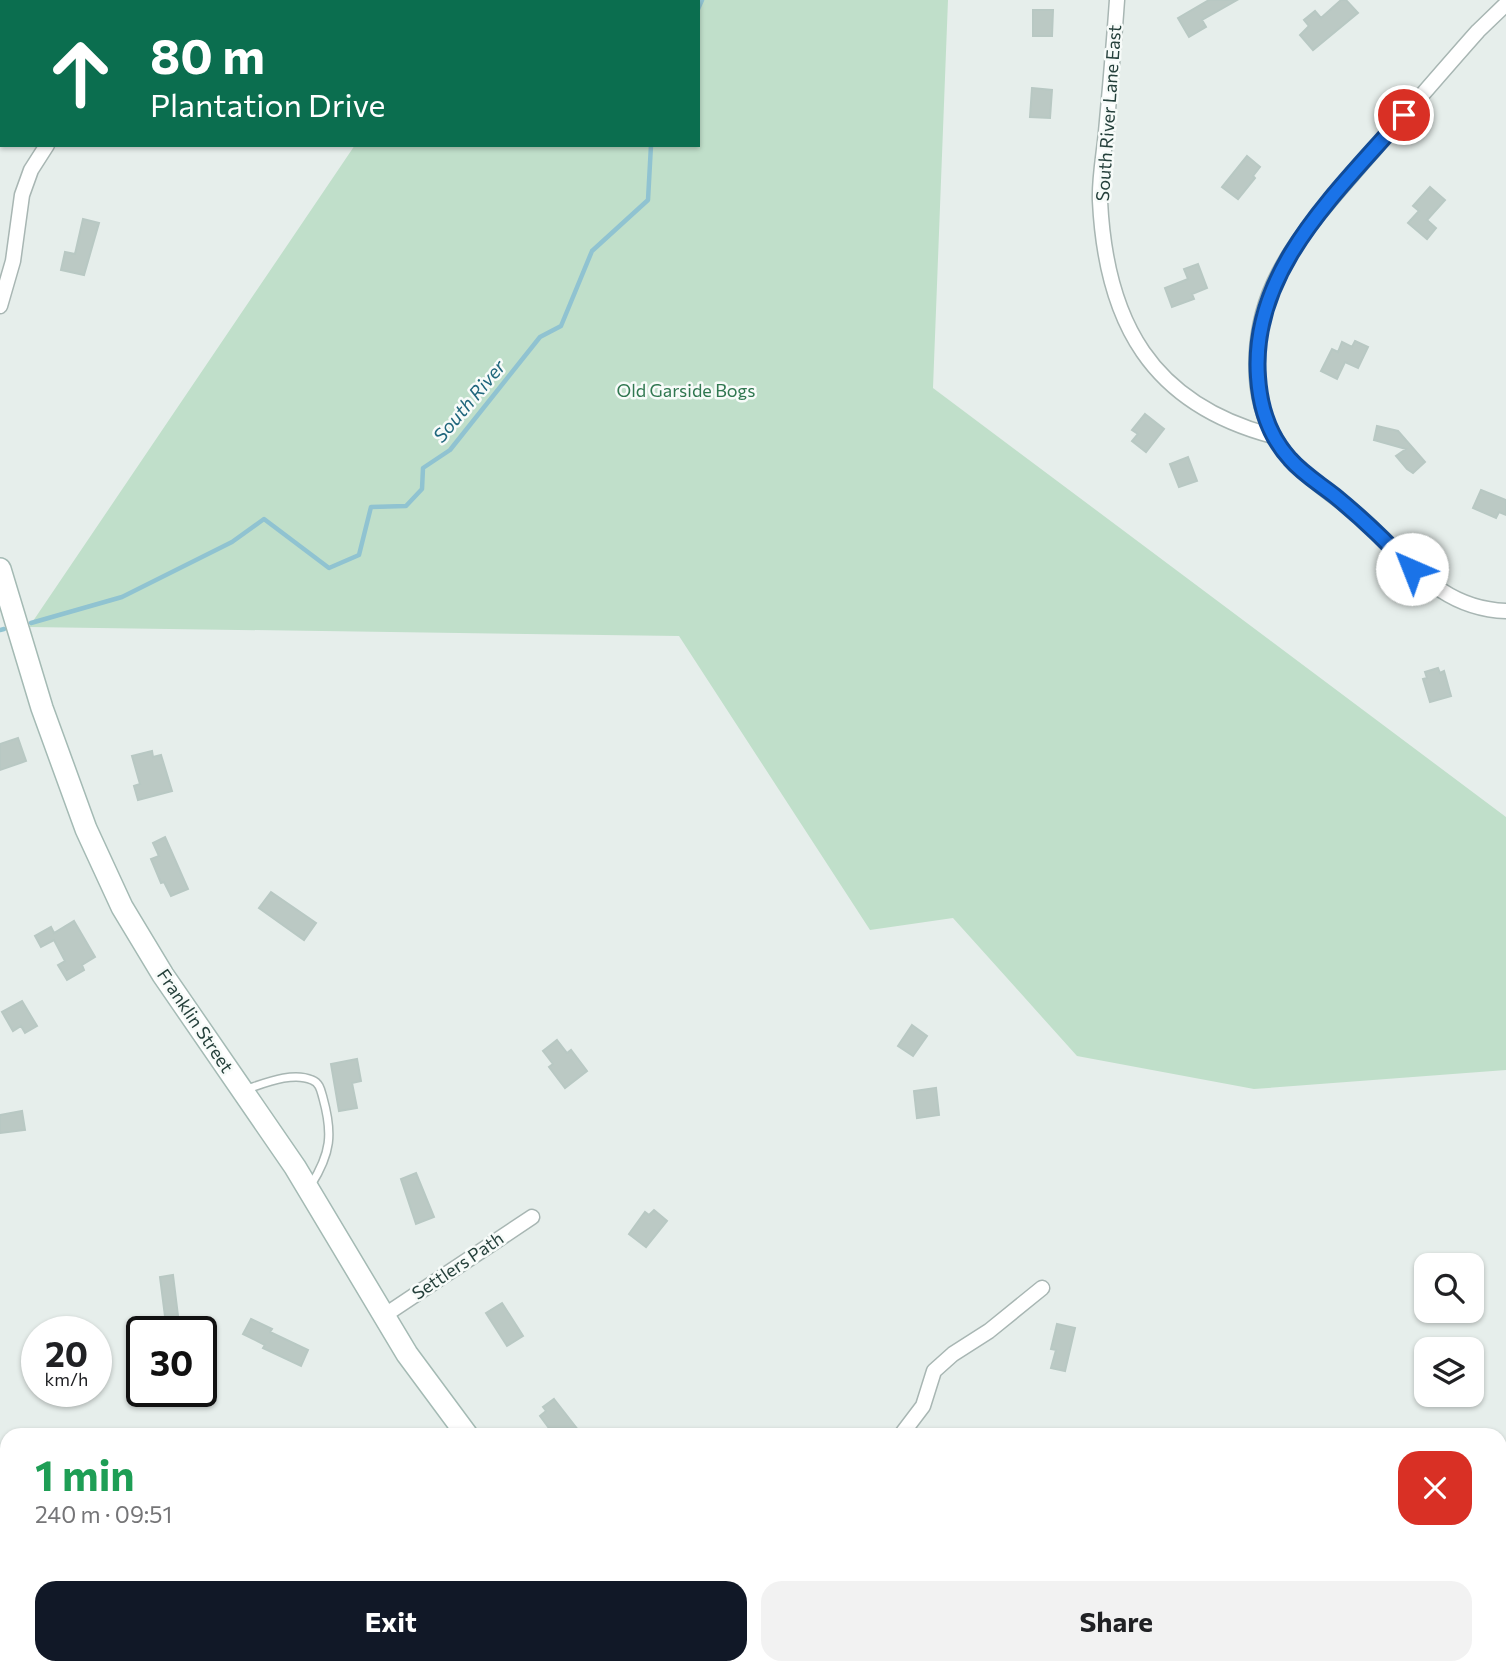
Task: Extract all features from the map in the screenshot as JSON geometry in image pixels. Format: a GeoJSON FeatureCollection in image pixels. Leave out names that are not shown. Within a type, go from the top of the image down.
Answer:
{"type":"FeatureCollection","features":[{"type":"Feature","properties":{"kind":"street","name":"South River Lane East"},"geometry":{"type":"LineString","coordinates":[[1117,0],[1100,199],[1110,276],[1117,302],[1135,341],[1160,376],[1206,410],[1241,427],[1273,436]]}},
{"type":"Feature","properties":{"kind":"street"},"geometry":{"type":"LineString","coordinates":[[1506,4],[1478,31],[1305,232],[1278,273],[1261,328],[1256,357],[1261,404],[1273,436],[1301,471],[1372,527],[1412,569],[1459,601],[1493,611],[1506,611]]}},
{"type":"Feature","properties":{"kind":"street"},"geometry":{"type":"LineString","coordinates":[[0,306],[13,261],[22,195],[31,170],[46,147]]}},
{"type":"Feature","properties":{"kind":"street","name":"Franklin Street"},"geometry":{"type":"LineString","coordinates":[[0,569],[43,708],[86,830],[122,907],[163,975],[308,1188],[407,1354],[462,1428]]}},
{"type":"Feature","properties":{"kind":"street","name":"Settlers Path"},"geometry":{"type":"LineString","coordinates":[[385,1315],[532,1217]]}},
{"type":"Feature","properties":{"kind":"street"},"geometry":{"type":"LineString","coordinates":[[906,1428],[923,1406],[934,1371],[1042,1288]]}},
{"type":"Feature","properties":{"kind":"lane"},"geometry":{"type":"LineString","coordinates":[[242,1091],[280,1079],[312,1079],[318,1084],[329,1119],[329,1148],[322,1167],[308,1188]]}},
{"type":"Feature","properties":{"kind":"green space","name":"Old Garside Bogs"},"geometry":{"type":"Polygon","coordinates":[[[700,0],[948,0],[933,388],[1506,817],[1506,1070],[1254,1089],[1077,1056],[953,918],[870,930],[679,636],[29,627],[354,147],[700,147],[700,0]]]}},
{"type":"Feature","properties":{"kind":"building"},"geometry":{"type":"Polygon","coordinates":[[[1209,0],[1237,0],[1202,20],[1206,27],[1189,37],[1178,18],[1209,0]]]}},
{"type":"Feature","properties":{"kind":"building"},"geometry":{"type":"Polygon","coordinates":[[[1341,0],[1346,0],[1358,13],[1313,50],[1300,35],[1309,26],[1304,20],[1315,11],[1321,18],[1341,0]]]}},
{"type":"Feature","properties":{"kind":"building"},"geometry":{"type":"Polygon","coordinates":[[[1033,10],[1053,10],[1052,36],[1033,36],[1033,10]]]}},
{"type":"Feature","properties":{"kind":"building"},"geometry":{"type":"Polygon","coordinates":[[[1032,88],[1052,90],[1050,118],[1030,117],[1032,88]]]}},
{"type":"Feature","properties":{"kind":"building"},"geometry":{"type":"Polygon","coordinates":[[[1247,156],[1260,167],[1253,176],[1255,178],[1238,199],[1222,187],[1247,156]]]}},
{"type":"Feature","properties":{"kind":"building"},"geometry":{"type":"Polygon","coordinates":[[[1430,187],[1445,200],[1427,220],[1436,228],[1427,239],[1408,223],[1419,211],[1413,206],[1430,187]]]}},
{"type":"Feature","properties":{"kind":"building"},"geometry":{"type":"Polygon","coordinates":[[[83,219],[99,223],[84,275],[61,270],[65,252],[75,254],[83,219]]]}},
{"type":"Feature","properties":{"kind":"building"},"geometry":{"type":"Polygon","coordinates":[[[1198,264],[1207,288],[1192,294],[1194,299],[1172,307],[1165,288],[1188,279],[1184,269],[1198,264]]]}},
{"type":"Feature","properties":{"kind":"building"},"geometry":{"type":"Polygon","coordinates":[[[1355,341],[1368,347],[1358,368],[1345,362],[1337,379],[1321,371],[1332,349],[1338,352],[1342,342],[1352,347],[1355,341]]]}},
{"type":"Feature","properties":{"kind":"building"},"geometry":{"type":"Polygon","coordinates":[[[1145,414],[1164,429],[1146,452],[1132,441],[1138,434],[1132,430],[1145,414]]]}},
{"type":"Feature","properties":{"kind":"building"},"geometry":{"type":"Polygon","coordinates":[[[1377,426],[1398,431],[1425,462],[1413,473],[1407,469],[1396,456],[1406,449],[1374,440],[1377,426]]]}},
{"type":"Feature","properties":{"kind":"building"},"geometry":{"type":"Polygon","coordinates":[[[1188,457],[1197,481],[1179,487],[1170,464],[1188,457]]]}},
{"type":"Feature","properties":{"kind":"building"},"geometry":{"type":"Polygon","coordinates":[[[1481,490],[1506,500],[1506,515],[1499,512],[1496,518],[1473,508],[1481,490]]]}},
{"type":"Feature","properties":{"kind":"building"},"geometry":{"type":"Polygon","coordinates":[[[1438,668],[1440,673],[1444,671],[1451,696],[1430,702],[1423,679],[1427,678],[1425,672],[1438,668]]]}},
{"type":"Feature","properties":{"kind":"building"},"geometry":{"type":"Polygon","coordinates":[[[18,738],[26,761],[0,770],[0,744],[18,738]]]}},
{"type":"Feature","properties":{"kind":"building"},"geometry":{"type":"Polygon","coordinates":[[[152,751],[153,757],[161,755],[172,791],[138,800],[134,786],[140,784],[132,756],[152,751]]]}},
{"type":"Feature","properties":{"kind":"building"},"geometry":{"type":"Polygon","coordinates":[[[165,837],[188,889],[171,896],[164,882],[161,883],[151,859],[159,856],[153,843],[165,837]]]}},
{"type":"Feature","properties":{"kind":"building"},"geometry":{"type":"Polygon","coordinates":[[[271,892],[316,923],[304,940],[259,908],[271,892]]]}},
{"type":"Feature","properties":{"kind":"building"},"geometry":{"type":"Polygon","coordinates":[[[74,921],[95,957],[82,965],[84,970],[67,980],[58,965],[65,961],[54,940],[41,947],[35,936],[51,927],[54,933],[74,921]]]}},
{"type":"Feature","properties":{"kind":"building"},"geometry":{"type":"Polygon","coordinates":[[[22,1001],[37,1026],[25,1033],[21,1026],[13,1031],[2,1012],[22,1001]]]}},
{"type":"Feature","properties":{"kind":"building"},"geometry":{"type":"Polygon","coordinates":[[[912,1025],[927,1036],[913,1056],[898,1046],[912,1025]]]}},
{"type":"Feature","properties":{"kind":"building"},"geometry":{"type":"Polygon","coordinates":[[[557,1040],[567,1053],[571,1050],[587,1071],[565,1088],[549,1067],[553,1064],[543,1051],[557,1040]]]}},
{"type":"Feature","properties":{"kind":"building"},"geometry":{"type":"Polygon","coordinates":[[[357,1059],[361,1081],[352,1083],[357,1108],[339,1111],[331,1064],[357,1059]]]}},
{"type":"Feature","properties":{"kind":"building"},"geometry":{"type":"Polygon","coordinates":[[[936,1088],[939,1115],[917,1118],[914,1091],[936,1088]]]}},
{"type":"Feature","properties":{"kind":"building"},"geometry":{"type":"Polygon","coordinates":[[[22,1111],[25,1130],[0,1133],[0,1115],[22,1111]]]}},
{"type":"Feature","properties":{"kind":"building"},"geometry":{"type":"Polygon","coordinates":[[[416,1173],[434,1217],[416,1224],[401,1179],[416,1173]]]}},
{"type":"Feature","properties":{"kind":"building"},"geometry":{"type":"Polygon","coordinates":[[[654,1210],[667,1221],[646,1247],[629,1234],[645,1212],[649,1215],[654,1210]]]}},
{"type":"Feature","properties":{"kind":"building"},"geometry":{"type":"Polygon","coordinates":[[[173,1275],[178,1316],[165,1316],[160,1277],[173,1275]]]}},
{"type":"Feature","properties":{"kind":"building"},"geometry":{"type":"Polygon","coordinates":[[[502,1303],[523,1336],[507,1346],[486,1313],[502,1303]]]}},
{"type":"Feature","properties":{"kind":"building"},"geometry":{"type":"Polygon","coordinates":[[[251,1319],[272,1329],[270,1332],[308,1350],[301,1366],[263,1348],[265,1345],[243,1334],[251,1319]]]}},
{"type":"Feature","properties":{"kind":"building"},"geometry":{"type":"Polygon","coordinates":[[[1057,1324],[1075,1328],[1065,1371],[1051,1368],[1056,1350],[1051,1349],[1057,1324]]]}},
{"type":"Feature","properties":{"kind":"building"},"geometry":{"type":"Polygon","coordinates":[[[554,1399],[577,1428],[549,1428],[540,1416],[546,1411],[543,1407],[554,1399]]]}},
{"type":"Feature","properties":{"kind":"waterway","name":"South River"},"geometry":{"type":"LineString","coordinates":[[700,4],[702,0]]}},
{"type":"Feature","properties":{"kind":"waterway","name":"South River"},"geometry":{"type":"LineString","coordinates":[[31,623],[122,597],[232,542],[264,519],[329,568],[359,555],[371,507],[406,506],[422,489],[423,468],[450,450],[540,337],[561,326],[592,251],[648,200],[651,147]]}},
{"type":"Feature","properties":{"kind":"waterway","name":"South River"},"geometry":{"type":"LineString","coordinates":[[0,630],[4,629]]}},
{"type":"Feature","properties":{"kind":"route"},"geometry":{"type":"LineString","coordinates":[[1404,115],[1305,232],[1278,273],[1268,300],[1256,357],[1259,396],[1265,420],[1278,444],[1301,471],[1372,527],[1412,569]]}}]}
